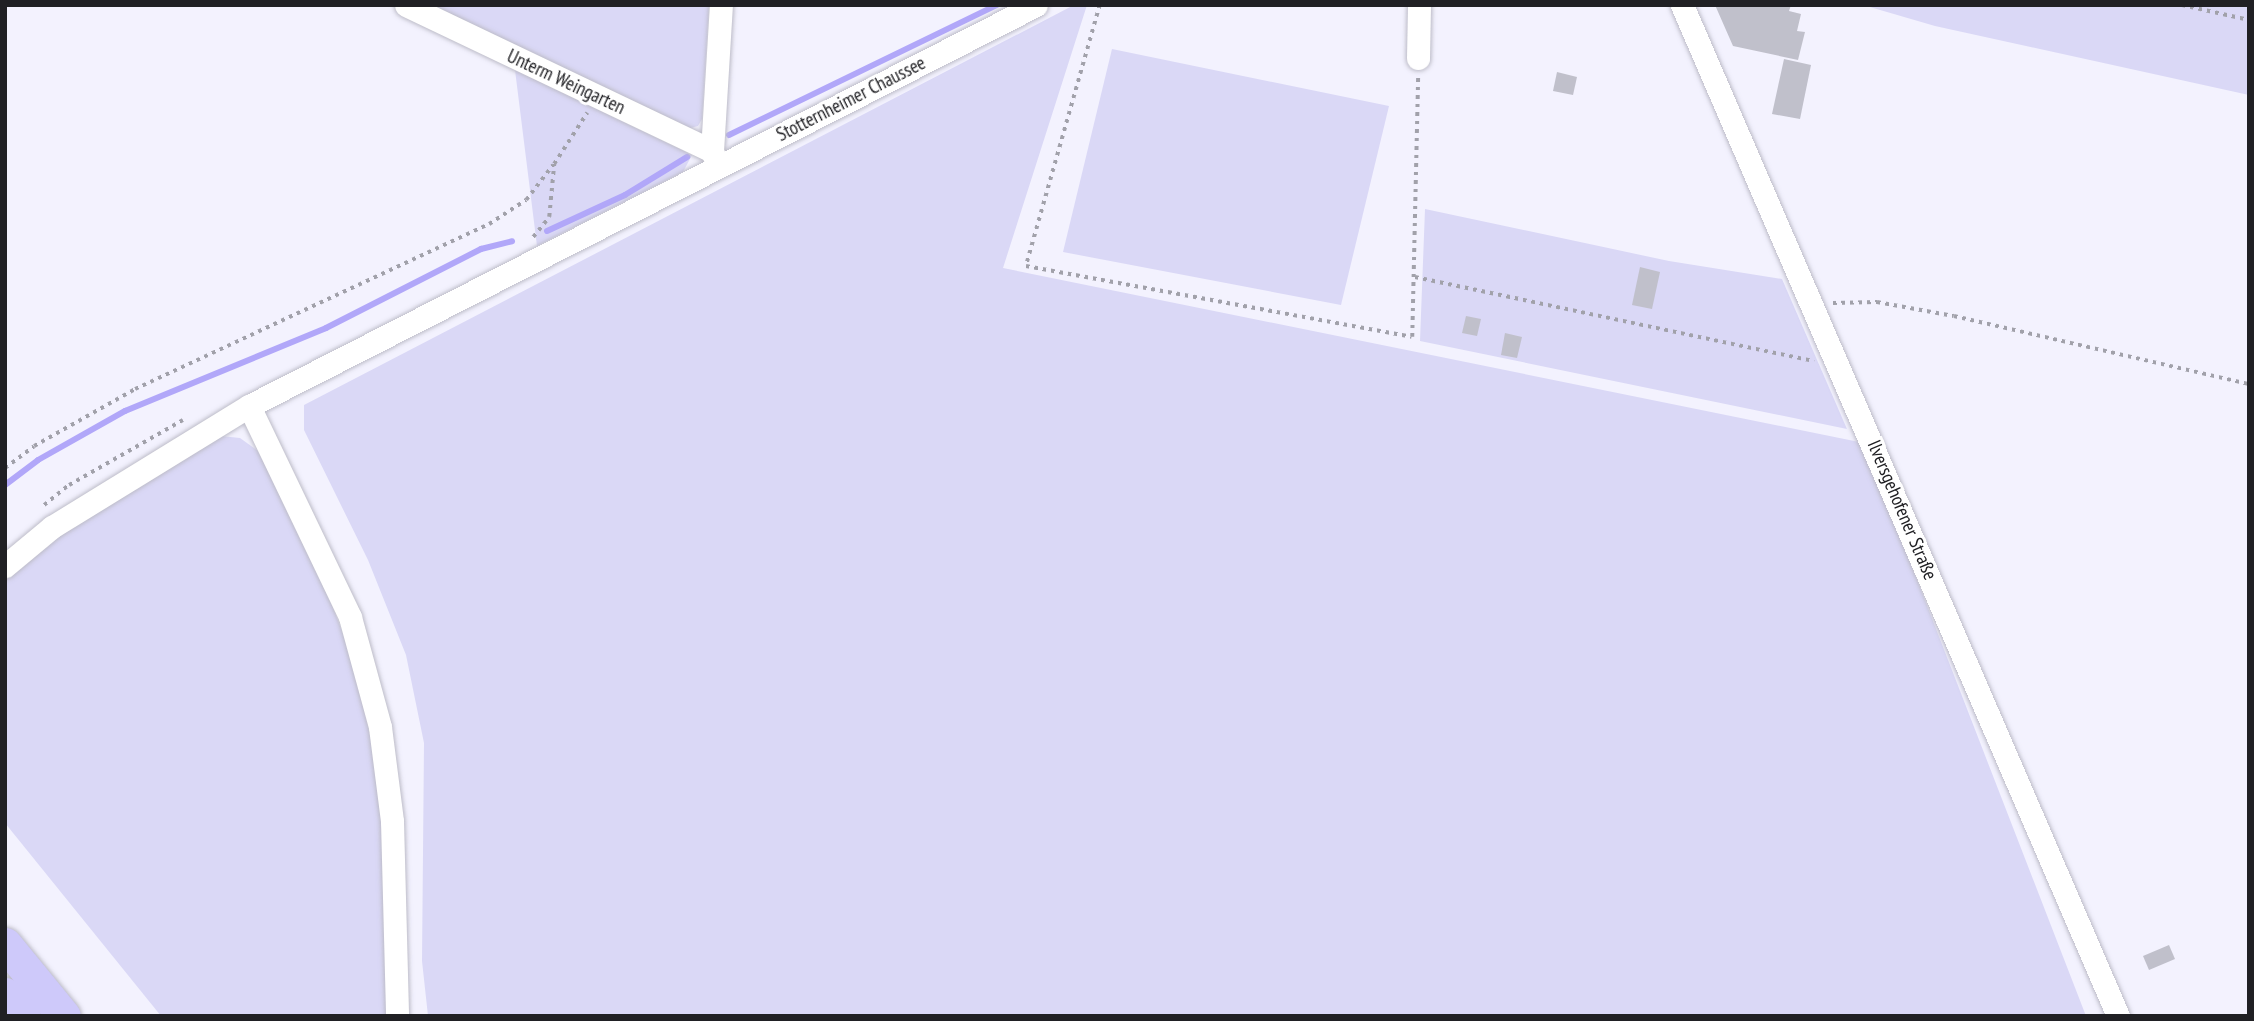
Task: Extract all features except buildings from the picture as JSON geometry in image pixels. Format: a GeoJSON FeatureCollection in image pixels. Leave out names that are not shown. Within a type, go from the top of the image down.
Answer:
{"type":"FeatureCollection","features":[{"type":"Feature","properties":{"kind":"highway"},"geometry":{"type":"LineString","coordinates":[[5,944],[64,1016]]}},
{"type":"Feature","properties":{"kind":"highway"},"geometry":{"type":"LineString","coordinates":[[5,994],[24,1016]]}},
{"type":"Feature","properties":{"kind":"street","name":"Unterm Weingarten"},"geometry":{"type":"LineString","coordinates":[[406,5],[597,96],[715,159]]}},
{"type":"Feature","properties":{"kind":"street"},"geometry":{"type":"LineString","coordinates":[[715,159],[721,5]]}},
{"type":"Feature","properties":{"kind":"street","name":"Stotternheimer Chaussee"},"geometry":{"type":"LineString","coordinates":[[5,566],[52,527],[250,407],[667,193],[715,159],[1036,5]]}},
{"type":"Feature","properties":{"kind":"street"},"geometry":{"type":"LineString","coordinates":[[1418,58],[1419,5]]}},
{"type":"Feature","properties":{"kind":"street","name":"Ilversgehofener Straße"},"geometry":{"type":"LineString","coordinates":[[1682,5],[2118,1016]]}},
{"type":"Feature","properties":{"kind":"street"},"geometry":{"type":"LineString","coordinates":[[250,407],[350,617],[380,727],[392,821],[397,1016]]}},
{"type":"Feature","properties":{"kind":"path"},"geometry":{"type":"LineString","coordinates":[[1100,5],[1026,267],[1412,337],[1418,58]]}},
{"type":"Feature","properties":{"kind":"path"},"geometry":{"type":"LineString","coordinates":[[2182,5],[2249,20]]}},
{"type":"Feature","properties":{"kind":"path"},"geometry":{"type":"LineString","coordinates":[[5,468],[43,440],[135,389],[489,224],[526,200],[554,164],[597,96]]}},
{"type":"Feature","properties":{"kind":"path"},"geometry":{"type":"LineString","coordinates":[[525,247],[549,218],[554,164]]}},
{"type":"Feature","properties":{"kind":"path"},"geometry":{"type":"LineString","coordinates":[[1415,277],[1817,362]]}},
{"type":"Feature","properties":{"kind":"path"},"geometry":{"type":"LineString","coordinates":[[1815,309],[1838,302],[1890,304],[2249,384]]}},
{"type":"Feature","properties":{"kind":"path"},"geometry":{"type":"LineString","coordinates":[[37,511],[69,485],[192,415]]}},
{"type":"Feature","properties":{"kind":"shaded area"},"geometry":{"type":"Polygon","coordinates":[[[432,5],[709,5],[702,119],[698,126],[687,129],[432,5]]]}},
{"type":"Feature","properties":{"kind":"shaded area"},"geometry":{"type":"Polygon","coordinates":[[[1074,5],[1087,5],[1003,268],[1864,443],[2086,1016],[428,1016],[422,961],[424,743],[406,655],[368,560],[304,430],[304,405],[1074,5]]]}},
{"type":"Feature","properties":{"kind":"shaded area"},"geometry":{"type":"Polygon","coordinates":[[[1863,5],[2249,5],[2249,95],[1935,26],[1863,5]]]}},
{"type":"Feature","properties":{"kind":"shaded area"},"geometry":{"type":"Polygon","coordinates":[[[1112,49],[1389,106],[1341,305],[1063,252],[1112,49]]]}},
{"type":"Feature","properties":{"kind":"shaded area"},"geometry":{"type":"Polygon","coordinates":[[[515,70],[692,155],[683,172],[537,246],[515,70]]]}},
{"type":"Feature","properties":{"kind":"shaded area"},"geometry":{"type":"Polygon","coordinates":[[[1425,209],[1669,261],[1782,279],[1847,429],[1420,341],[1425,209]]]}},
{"type":"Feature","properties":{"kind":"shaded area"},"geometry":{"type":"Polygon","coordinates":[[[221,436],[240,438],[258,451],[312,552],[352,658],[371,740],[383,831],[388,1016],[161,1016],[5,823],[5,574],[122,487],[221,436]]]}},
{"type":"Feature","properties":{"kind":"waterway"},"geometry":{"type":"LineString","coordinates":[[729,135],[997,5]]}},
{"type":"Feature","properties":{"kind":"waterway"},"geometry":{"type":"LineString","coordinates":[[547,231],[625,195],[687,157]]}},
{"type":"Feature","properties":{"kind":"waterway"},"geometry":{"type":"LineString","coordinates":[[5,485],[38,460],[125,411],[326,328],[481,249],[512,241]]}}]}
